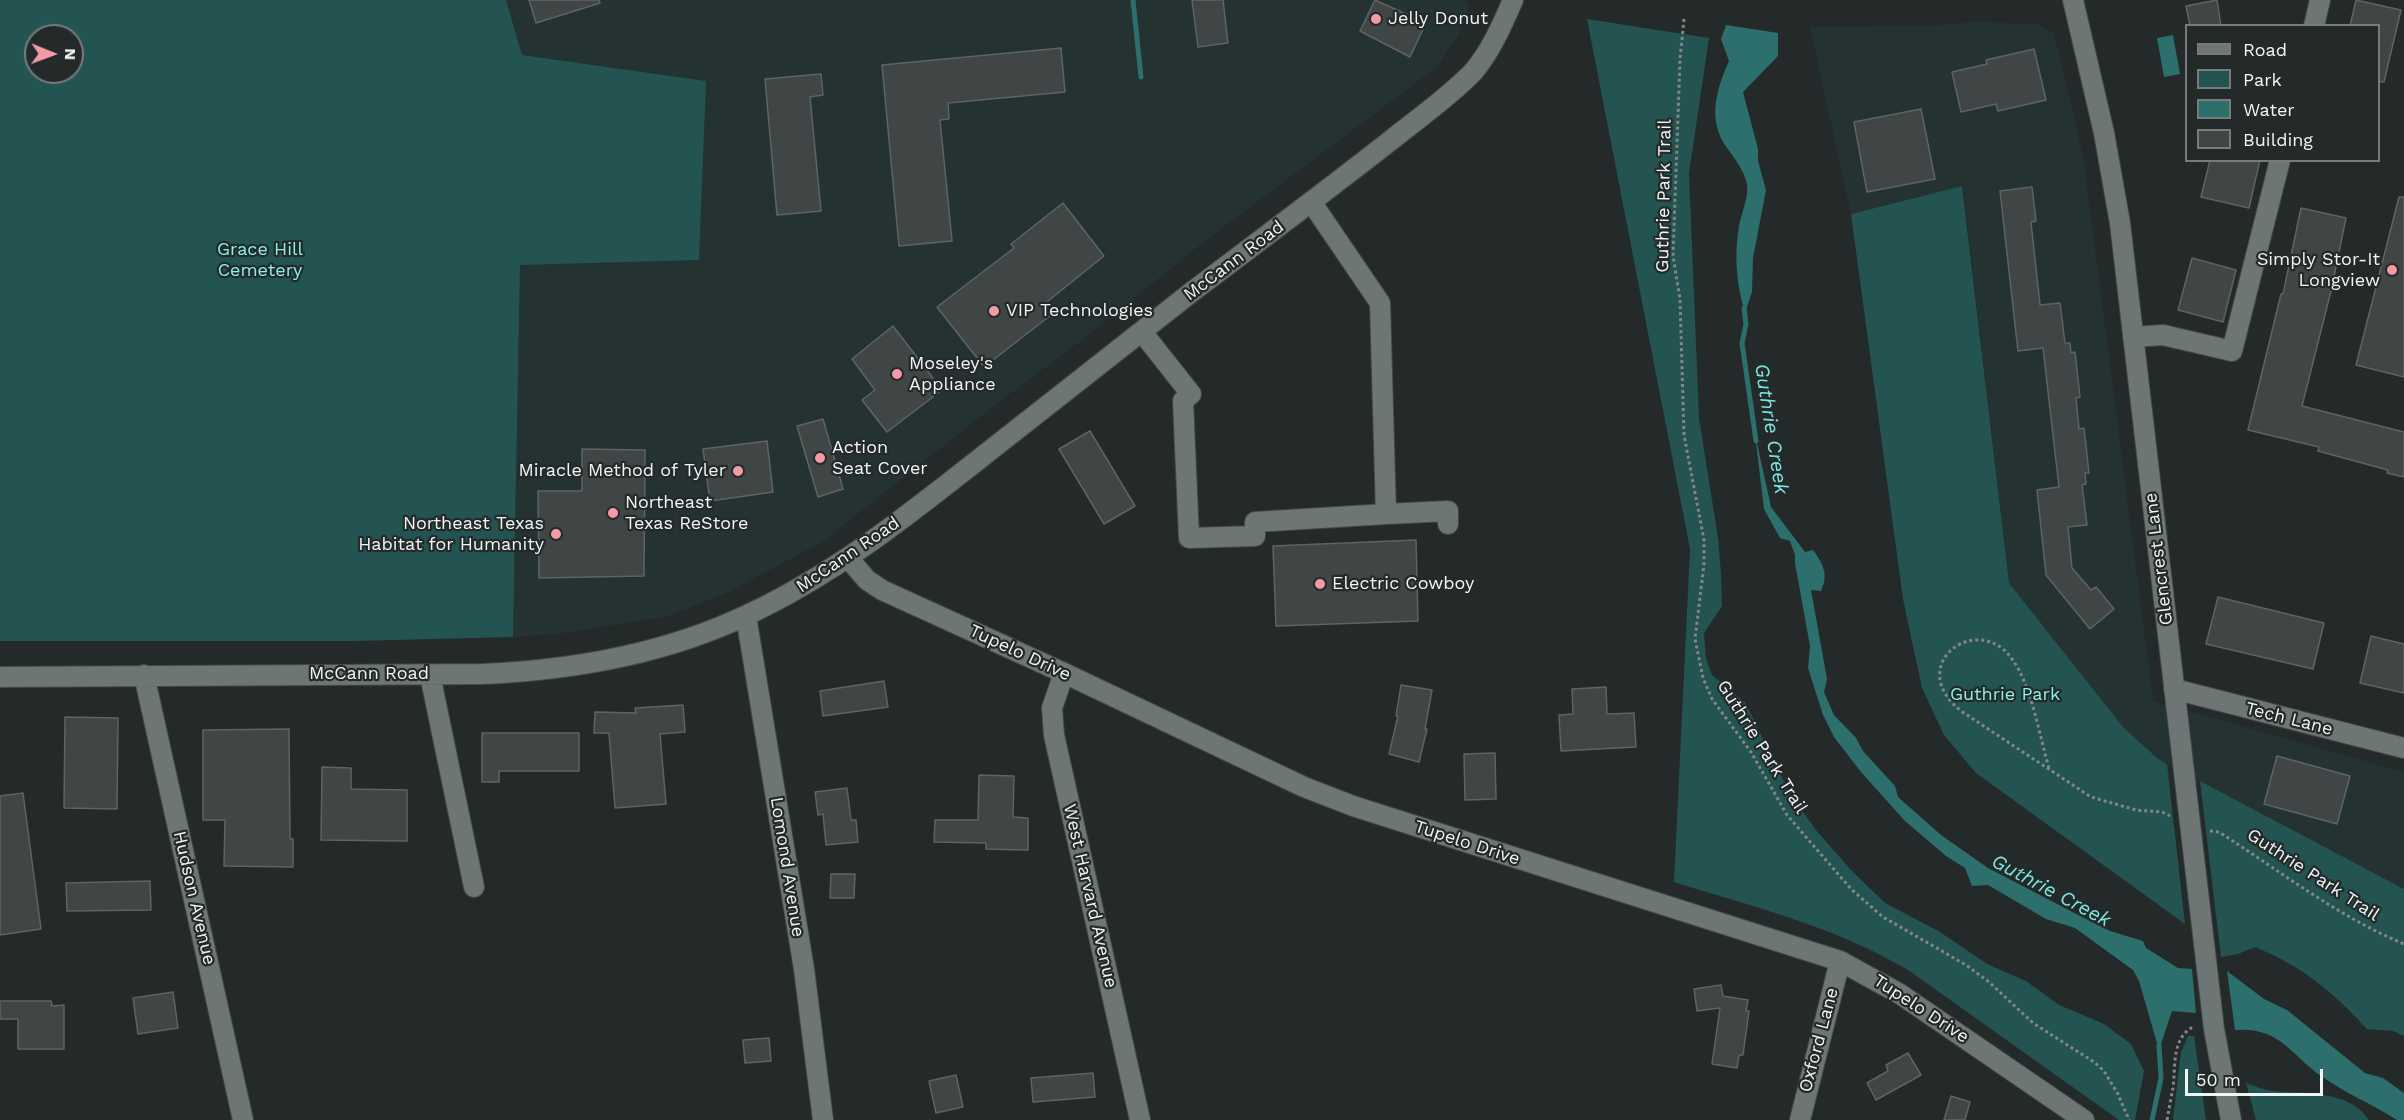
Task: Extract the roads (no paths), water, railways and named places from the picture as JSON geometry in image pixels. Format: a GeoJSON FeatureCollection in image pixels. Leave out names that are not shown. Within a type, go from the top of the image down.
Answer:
{"type":"FeatureCollection","features":[{"type":"Feature","properties":{"kind":"street","name":"McCann Road"},"geometry":{"type":"LineString","coordinates":[[0,677],[430,675],[529,672],[615,659],[703,634],[746,616],[801,588],[849,559],[1312,203],[1471,73],[1491,46],[1512,0]]}},
{"type":"Feature","properties":{"kind":"street","name":"Glencrest Lane"},"geometry":{"type":"LineString","coordinates":[[2073,0],[2111,164],[2214,1029],[2231,1120]]}},
{"type":"Feature","properties":{"kind":"street"},"geometry":{"type":"LineString","coordinates":[[2314,24],[2320,0]]}},
{"type":"Feature","properties":{"kind":"street"},"geometry":{"type":"LineString","coordinates":[[2133,337],[2170,336],[2232,351],[2279,162]]}},
{"type":"Feature","properties":{"kind":"street"},"geometry":{"type":"LineString","coordinates":[[1312,203],[1380,303],[1386,514]]}},
{"type":"Feature","properties":{"kind":"street"},"geometry":{"type":"LineString","coordinates":[[1142,332],[1191,394],[1183,401],[1189,538],[1255,536],[1255,522],[1386,514],[1448,511],[1448,524]]}},
{"type":"Feature","properties":{"kind":"street","name":"Tupelo Drive"},"geometry":{"type":"LineString","coordinates":[[849,559],[867,580],[882,591],[1064,673],[1304,787],[1353,806],[1840,961],[1877,979],[2084,1120]]}},
{"type":"Feature","properties":{"kind":"street","name":"Lomond Avenue"},"geometry":{"type":"LineString","coordinates":[[746,616],[804,969],[823,1120]]}},
{"type":"Feature","properties":{"kind":"street","name":"West Harvard Avenue"},"geometry":{"type":"LineString","coordinates":[[1064,673],[1052,708],[1054,735],[1140,1120]]}},
{"type":"Feature","properties":{"kind":"street","name":"Hudson Avenue"},"geometry":{"type":"LineString","coordinates":[[144,675],[243,1120]]}},
{"type":"Feature","properties":{"kind":"street"},"geometry":{"type":"LineString","coordinates":[[430,675],[474,886]]}},
{"type":"Feature","properties":{"kind":"street","name":"Tech Lane"},"geometry":{"type":"LineString","coordinates":[[2174,689],[2404,748]]}},
{"type":"Feature","properties":{"kind":"street","name":"Oxford Lane"},"geometry":{"type":"LineString","coordinates":[[1800,1120],[1840,961]]}},
{"type":"Feature","properties":{"kind":"water"},"geometry":{"type":"Polygon","coordinates":[[[1726,25],[1778,33],[1778,56],[1743,92],[1766,190],[1753,258],[1752,292],[1745,313],[1736,259],[1739,226],[1746,200],[1747,185],[1742,170],[1721,137],[1715,116],[1717,94],[1729,61],[1721,39],[1726,25]]]}},
{"type":"Feature","properties":{"kind":"water"},"geometry":{"type":"Polygon","coordinates":[[[2173,35],[2180,74],[2164,77],[2157,38],[2173,35]]]}},
{"type":"Feature","properties":{"kind":"water"},"geometry":{"type":"Polygon","coordinates":[[[1755,434],[1771,507],[1805,552],[1813,550],[1824,569],[1825,579],[1821,591],[1811,590],[1827,679],[1824,692],[1834,715],[1895,786],[1898,797],[1941,835],[1988,868],[2110,931],[2143,941],[2146,948],[2178,968],[2192,969],[2196,1013],[2172,1011],[2159,1050],[2139,981],[2133,970],[2075,928],[2046,919],[1988,885],[1972,886],[1965,868],[1946,856],[1905,821],[1861,772],[1834,737],[1823,715],[1808,668],[1810,646],[1795,555],[1790,541],[1780,538],[1764,509],[1755,434]]]}},
{"type":"Feature","properties":{"kind":"water"},"geometry":{"type":"Polygon","coordinates":[[[2227,971],[2264,999],[2287,1010],[2365,1073],[2383,1078],[2404,1093],[2404,1120],[2397,1120],[2330,1082],[2274,1037],[2250,1030],[2235,1030],[2227,971]]]}},
{"type":"Feature","properties":{"kind":"waterway"},"geometry":{"type":"LineString","coordinates":[[1133,0],[1141,77]]}},
{"type":"Feature","properties":{"kind":"waterway","name":"Guthrie Creek"},"geometry":{"type":"LineString","coordinates":[[1744,308],[1746,324],[1742,343],[1756,441]]}},
{"type":"Feature","properties":{"kind":"waterway"},"geometry":{"type":"LineString","coordinates":[[2152,1120],[2161,1078],[2159,1045]]}},
{"type":"Feature","properties":{"kind":"place","name":"Jelly Donut"},"geometry":{"type":"Point","coordinates":[1376,19]}},
{"type":"Feature","properties":{"kind":"place","name":"Simply Stor-It Longview"},"geometry":{"type":"Point","coordinates":[2392,270]}},
{"type":"Feature","properties":{"kind":"place","name":"VIP Technologies"},"geometry":{"type":"Point","coordinates":[994,311]}},
{"type":"Feature","properties":{"kind":"place","name":"Moseley's Appliance"},"geometry":{"type":"Point","coordinates":[897,374]}},
{"type":"Feature","properties":{"kind":"place","name":"Action Seat Cover"},"geometry":{"type":"Point","coordinates":[820,458]}},
{"type":"Feature","properties":{"kind":"place","name":"Miracle Method of Tyler"},"geometry":{"type":"Point","coordinates":[738,471]}},
{"type":"Feature","properties":{"kind":"place","name":"Northeast Texas ReStore"},"geometry":{"type":"Point","coordinates":[613,513]}},
{"type":"Feature","properties":{"kind":"place","name":"Northeast Texas Habitat for Humanity"},"geometry":{"type":"Point","coordinates":[556,534]}},
{"type":"Feature","properties":{"kind":"place","name":"Electric Cowboy"},"geometry":{"type":"Point","coordinates":[1320,584]}},
{"type":"Feature","properties":{"kind":"park label","name":"Grace Hill Cemetery"},"geometry":{"type":"Point","coordinates":[260,260]}},
{"type":"Feature","properties":{"kind":"park label","name":"Guthrie Park"},"geometry":{"type":"Point","coordinates":[2005,695]}}]}
